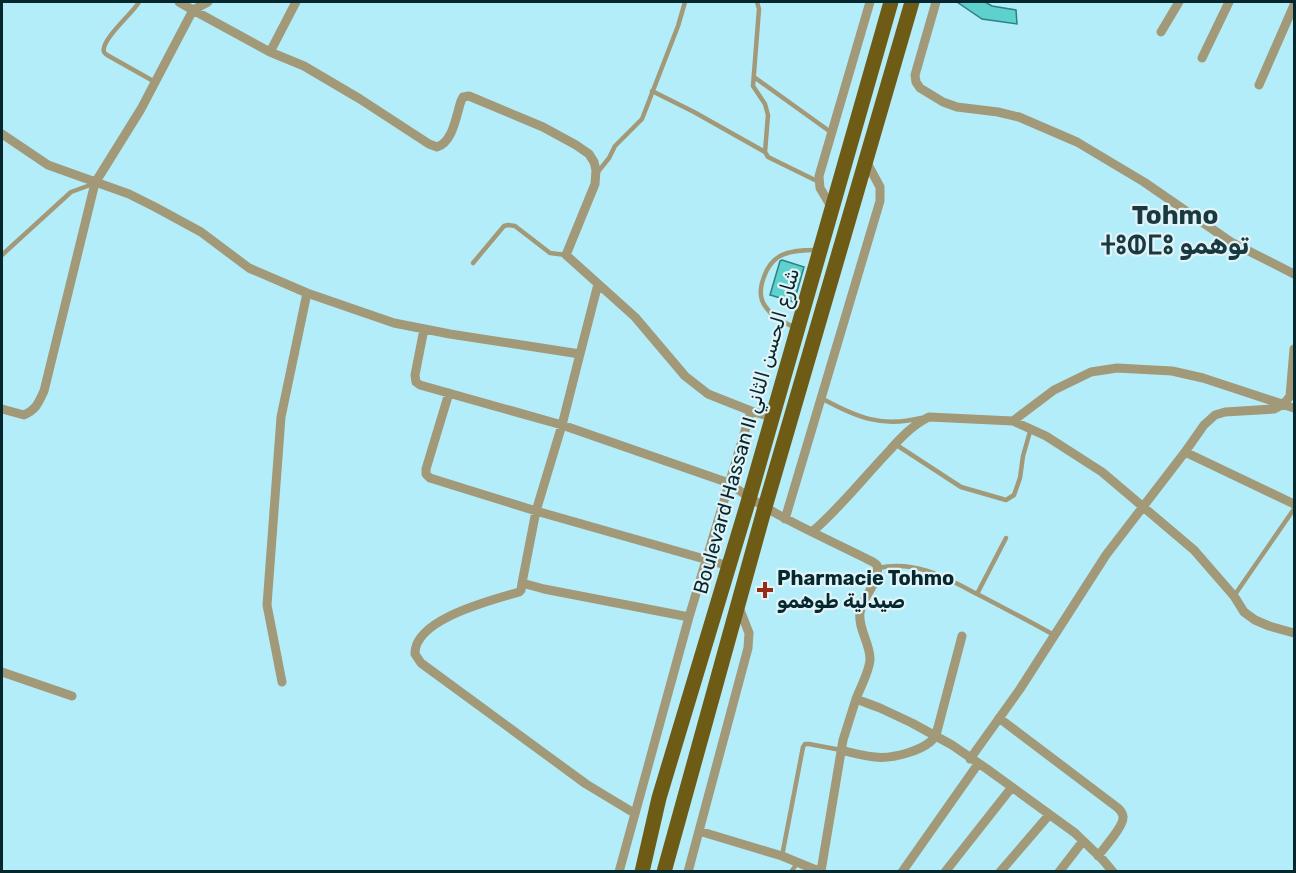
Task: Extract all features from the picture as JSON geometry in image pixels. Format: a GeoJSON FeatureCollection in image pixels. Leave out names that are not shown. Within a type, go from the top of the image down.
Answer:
{"type":"FeatureCollection","features":[{"type":"Feature","properties":{"kind":"main road","name":"Boulevard Hassan II شارع الحسن الثاني"},"geometry":{"type":"LineString","coordinates":[[642,872],[659,798],[749,499],[891,2]]}},
{"type":"Feature","properties":{"kind":"main road","name":"Boulevard Hassan II شارع الحسن الثاني"},"geometry":{"type":"LineString","coordinates":[[664,872],[765,507],[912,2]]}},
{"type":"Feature","properties":{"kind":"street"},"geometry":{"type":"LineString","coordinates":[[179,2],[270,52],[304,66],[437,147],[444,145],[450,136],[460,101],[469,96],[543,127],[576,145],[594,162],[595,184],[566,255],[635,317],[684,376],[708,394],[772,417]]}},
{"type":"Feature","properties":{"kind":"street"},"geometry":{"type":"LineString","coordinates":[[2,408],[24,415],[37,406],[44,391],[95,183],[141,110],[193,10],[208,2]]}},
{"type":"Feature","properties":{"kind":"street"},"geometry":{"type":"LineString","coordinates":[[270,52],[296,2]]}},
{"type":"Feature","properties":{"kind":"street"},"geometry":{"type":"LineString","coordinates":[[832,208],[819,182],[819,176],[870,2]]}},
{"type":"Feature","properties":{"kind":"street"},"geometry":{"type":"LineString","coordinates":[[936,2],[915,75],[920,88],[943,102],[1019,117],[1077,142],[1144,182],[1231,242],[1294,274]]}},
{"type":"Feature","properties":{"kind":"street"},"geometry":{"type":"LineString","coordinates":[[1161,32],[1179,2]]}},
{"type":"Feature","properties":{"kind":"street"},"geometry":{"type":"LineString","coordinates":[[1202,58],[1229,2]]}},
{"type":"Feature","properties":{"kind":"street"},"geometry":{"type":"LineString","coordinates":[[1258,85],[1294,6],[1283,2]]}},
{"type":"Feature","properties":{"kind":"street"},"geometry":{"type":"LineString","coordinates":[[2,134],[48,165],[129,194],[201,232],[249,267],[307,293],[394,323],[580,354]]}},
{"type":"Feature","properties":{"kind":"street"},"geometry":{"type":"LineString","coordinates":[[785,519],[880,201],[880,187],[865,160]]}},
{"type":"Feature","properties":{"kind":"street"},"geometry":{"type":"LineString","coordinates":[[598,284],[562,425],[536,511],[521,590],[465,608],[437,623],[417,641],[415,654],[420,663],[568,771],[634,813]]}},
{"type":"Feature","properties":{"kind":"street"},"geometry":{"type":"LineString","coordinates":[[282,682],[267,605],[281,417],[307,293]]}},
{"type":"Feature","properties":{"kind":"street"},"geometry":{"type":"LineString","coordinates":[[424,329],[415,375],[416,382],[420,385],[562,425],[729,483],[749,499],[785,519],[877,565],[878,575],[862,605],[860,614],[870,663],[843,740],[821,871],[782,856],[699,831]]}},
{"type":"Feature","properties":{"kind":"street"},"geometry":{"type":"LineString","coordinates":[[902,872],[1106,555],[1204,425],[1215,415],[1226,412],[1274,409],[1283,404],[1290,396],[1294,349]]}},
{"type":"Feature","properties":{"kind":"street"},"geometry":{"type":"LineString","coordinates":[[1013,421],[1054,390],[1091,372],[1117,368],[1172,370],[1294,408]]}},
{"type":"Feature","properties":{"kind":"street"},"geometry":{"type":"LineString","coordinates":[[449,393],[426,469],[426,474],[430,478],[729,566]]}},
{"type":"Feature","properties":{"kind":"street"},"geometry":{"type":"LineString","coordinates":[[619,872],[689,616],[751,411]]}},
{"type":"Feature","properties":{"kind":"street"},"geometry":{"type":"LineString","coordinates":[[812,531],[895,444],[916,425],[929,417],[1013,421],[1046,436],[1102,472],[1194,550],[1244,612],[1269,626],[1294,633]]}},
{"type":"Feature","properties":{"kind":"street"},"geometry":{"type":"LineString","coordinates":[[1185,452],[1294,504]]}},
{"type":"Feature","properties":{"kind":"street"},"geometry":{"type":"LineString","coordinates":[[522,583],[689,616]]}},
{"type":"Feature","properties":{"kind":"street"},"geometry":{"type":"LineString","coordinates":[[688,872],[748,648],[749,633],[738,605]]}},
{"type":"Feature","properties":{"kind":"street"},"geometry":{"type":"LineString","coordinates":[[842,750],[886,757],[930,743],[936,735],[962,636]]}},
{"type":"Feature","properties":{"kind":"street"},"geometry":{"type":"LineString","coordinates":[[2,672],[72,696]]}},
{"type":"Feature","properties":{"kind":"street"},"geometry":{"type":"LineString","coordinates":[[856,699],[936,735],[1075,833],[1113,872]]}},
{"type":"Feature","properties":{"kind":"street"},"geometry":{"type":"LineString","coordinates":[[999,718],[1123,814],[1123,820],[1118,829],[1098,856]]}},
{"type":"Feature","properties":{"kind":"street"},"geometry":{"type":"LineString","coordinates":[[945,872],[1012,788]]}},
{"type":"Feature","properties":{"kind":"street"},"geometry":{"type":"LineString","coordinates":[[1000,872],[1049,815]]}},
{"type":"Feature","properties":{"kind":"street"},"geometry":{"type":"LineString","coordinates":[[1059,872],[1083,841]]}},
{"type":"Feature","properties":{"kind":"lane"},"geometry":{"type":"LineString","coordinates":[[140,2],[116,27],[104,51],[107,55],[155,82]]}},
{"type":"Feature","properties":{"kind":"lane"},"geometry":{"type":"LineString","coordinates":[[595,175],[609,158],[615,146],[642,119],[685,2]]}},
{"type":"Feature","properties":{"kind":"lane"},"geometry":{"type":"LineString","coordinates":[[757,2],[759,9],[753,86],[765,104],[768,115],[765,152]]}},
{"type":"Feature","properties":{"kind":"lane"},"geometry":{"type":"LineString","coordinates":[[754,77],[832,133]]}},
{"type":"Feature","properties":{"kind":"lane"},"geometry":{"type":"LineString","coordinates":[[652,91],[765,152],[768,157],[819,182]]}},
{"type":"Feature","properties":{"kind":"lane"},"geometry":{"type":"LineString","coordinates":[[2,255],[71,192],[95,183]]}},
{"type":"Feature","properties":{"kind":"lane"},"geometry":{"type":"LineString","coordinates":[[473,263],[504,226],[508,225],[514,226],[550,253],[566,255]]}},
{"type":"Feature","properties":{"kind":"lane"},"geometry":{"type":"LineString","coordinates":[[797,329],[778,319],[764,305],[760,292],[768,266],[781,255],[800,250],[820,250],[839,254]]}},
{"type":"Feature","properties":{"kind":"lane"},"geometry":{"type":"LineString","coordinates":[[821,398],[865,418],[886,423],[929,417]]}},
{"type":"Feature","properties":{"kind":"lane"},"geometry":{"type":"LineString","coordinates":[[895,444],[961,487],[1006,500],[1014,495],[1020,478],[1031,428]]}},
{"type":"Feature","properties":{"kind":"lane"},"geometry":{"type":"LineString","coordinates":[[1233,596],[1294,509]]}},
{"type":"Feature","properties":{"kind":"lane"},"geometry":{"type":"LineString","coordinates":[[977,594],[1006,538]]}},
{"type":"Feature","properties":{"kind":"lane"},"geometry":{"type":"LineString","coordinates":[[878,568],[892,565],[922,569],[936,574],[1055,635]]}},
{"type":"Feature","properties":{"kind":"lane"},"geometry":{"type":"LineString","coordinates":[[782,856],[802,747],[809,744],[842,750]]}},
{"type":"Feature","properties":{"kind":"lane"},"geometry":{"type":"LineString","coordinates":[[791,872],[798,862]]}},
{"type":"Feature","properties":{"kind":"building"},"geometry":{"type":"Polygon","coordinates":[[[957,2],[985,2],[992,6],[1016,10],[1017,24],[982,19],[957,2]]]}},
{"type":"Feature","properties":{"kind":"building"},"geometry":{"type":"Polygon","coordinates":[[[782,260],[804,267],[794,302],[770,295],[782,260]]]}},
{"type":"Feature","properties":{"kind":"place","name":"Pharmacie Tohmo صيدلية طوهمو"},"geometry":{"type":"Point","coordinates":[765,590]}},
{"type":"Feature","properties":{"kind":"district","name":"Tohmo ⵜⵓⵀⵎⵓ توهمو"},"geometry":{"type":"Point","coordinates":[1175,230]}}]}
